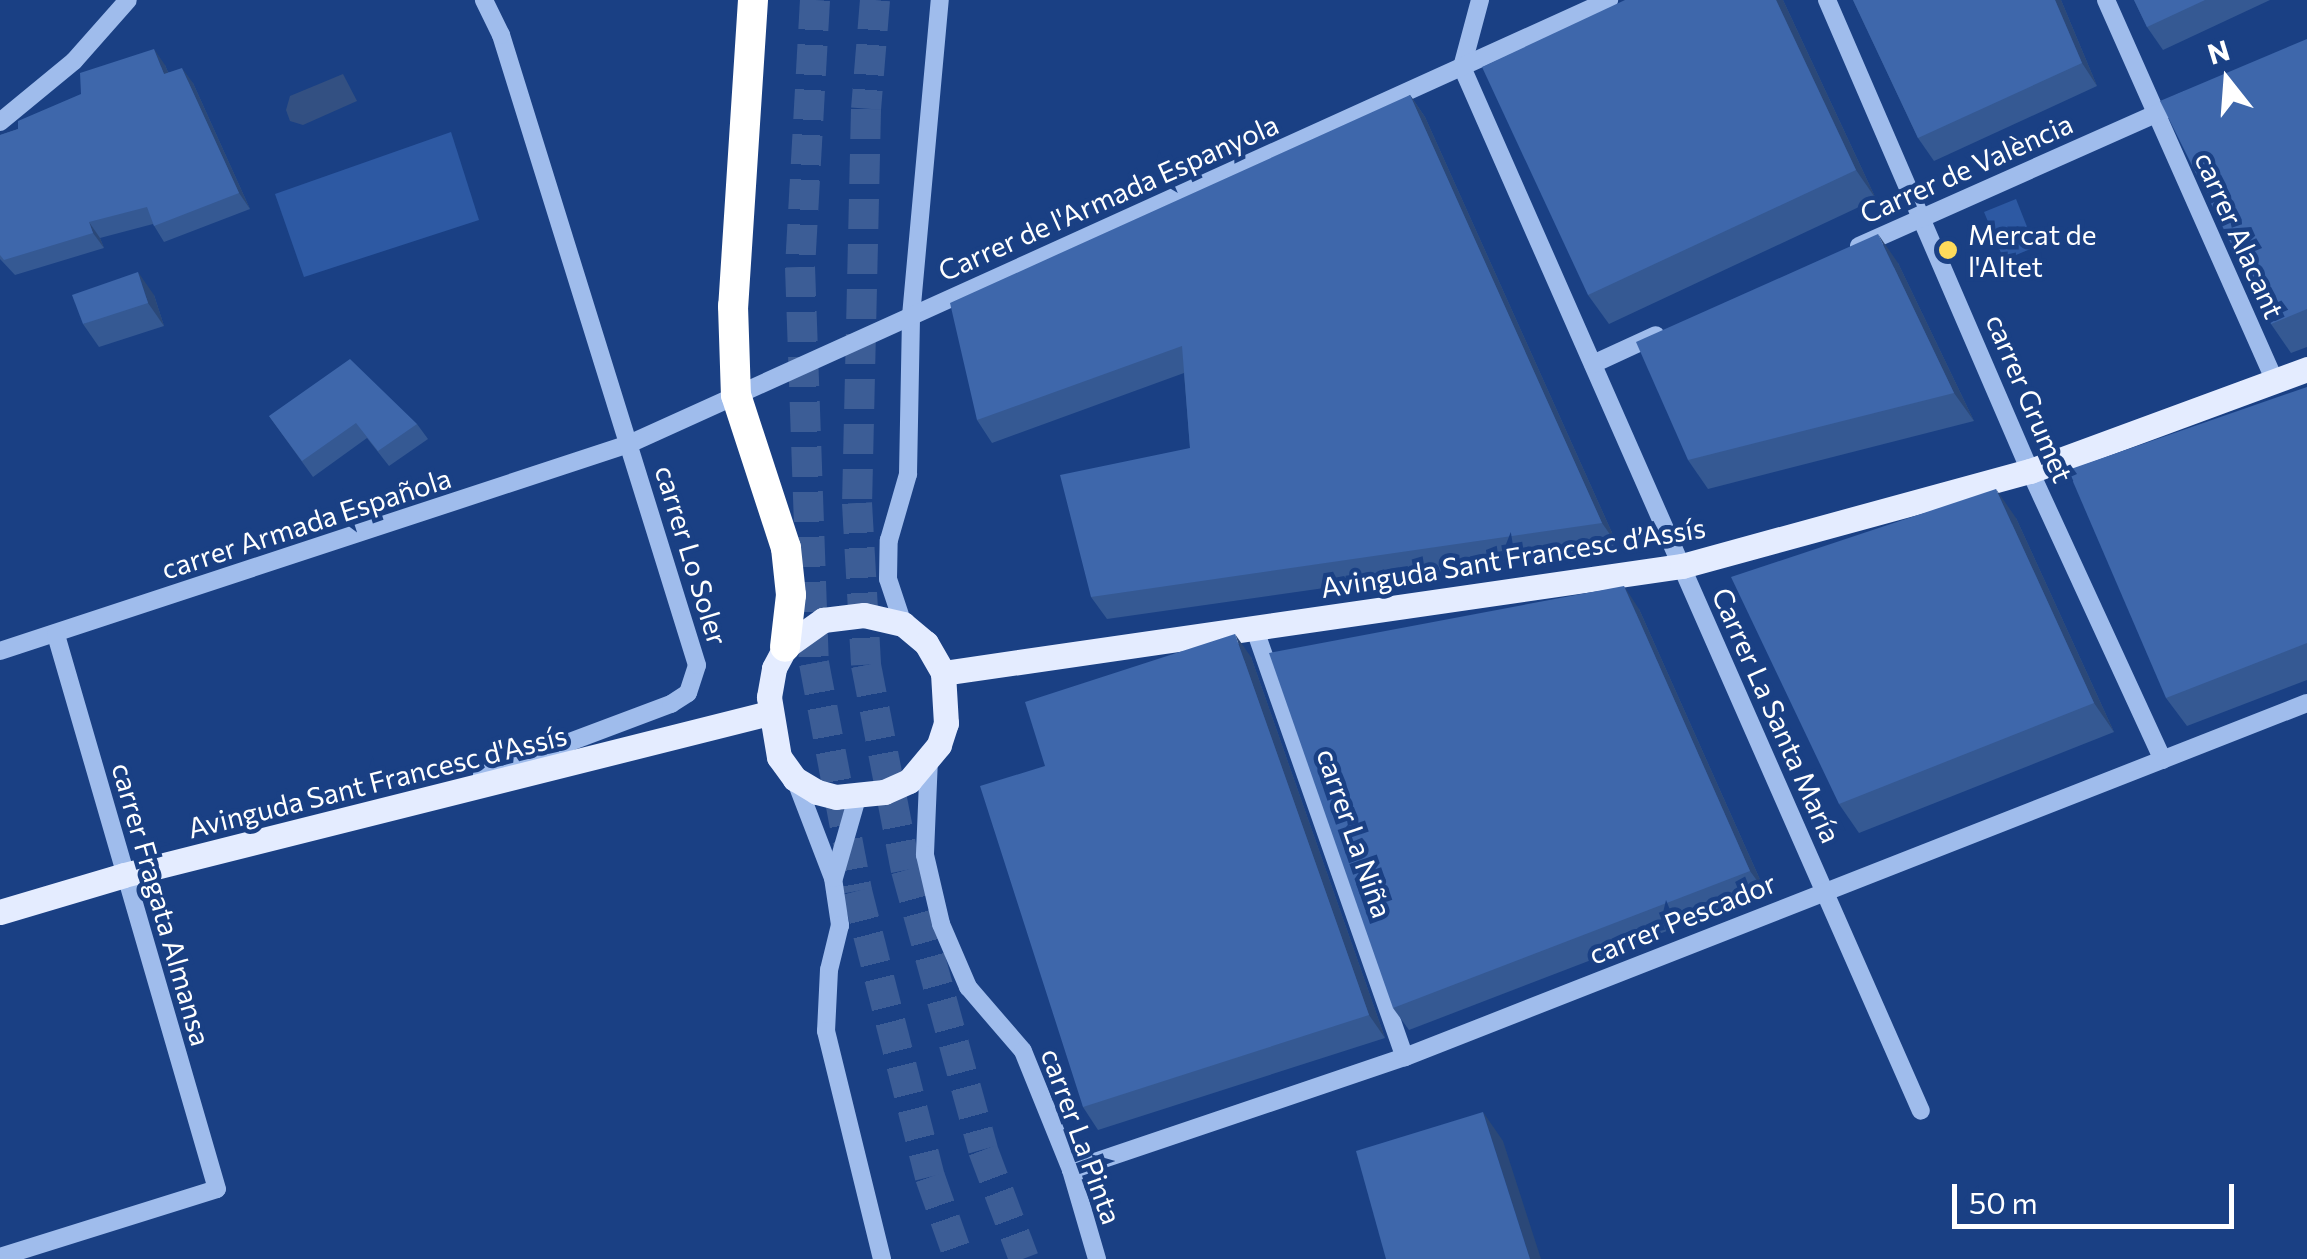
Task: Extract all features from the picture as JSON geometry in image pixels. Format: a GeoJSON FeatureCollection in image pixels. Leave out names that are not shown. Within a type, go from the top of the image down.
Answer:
{"type":"FeatureCollection","features":[{"type":"Feature","properties":{"kind":"highway"},"geometry":{"type":"LineString","coordinates":[[753,0],[734,270],[736,396],[786,548],[791,595],[784,647]]}},
{"type":"Feature","properties":{"kind":"main road","name":"Avinguda Sant Francesc d’Assís"},"geometry":{"type":"LineString","coordinates":[[943,673],[1682,566],[2030,471],[2307,369]]}},
{"type":"Feature","properties":{"kind":"main road"},"geometry":{"type":"LineString","coordinates":[[864,614],[902,624],[926,643],[943,673],[946,723],[929,758],[910,781],[857,798],[817,792],[795,779],[774,745],[769,714],[774,668],[784,647],[823,620],[864,614]]}},
{"type":"Feature","properties":{"kind":"main road","name":"Avinguda Sant Francesc d'Assís"},"geometry":{"type":"LineString","coordinates":[[0,912],[124,875],[420,798],[769,714]]}},
{"type":"Feature","properties":{"kind":"street"},"geometry":{"type":"LineString","coordinates":[[0,122],[74,61],[128,0]]}},
{"type":"Feature","properties":{"kind":"street"},"geometry":{"type":"LineString","coordinates":[[484,0],[500,35],[629,444]]}},
{"type":"Feature","properties":{"kind":"street"},"geometry":{"type":"LineString","coordinates":[[902,624],[888,579],[889,540],[908,474],[912,316],[940,0]]}},
{"type":"Feature","properties":{"kind":"street"},"geometry":{"type":"LineString","coordinates":[[1462,67],[1480,0]]}},
{"type":"Feature","properties":{"kind":"street","name":"Carrer de l'Armada Espanyola"},"geometry":{"type":"LineString","coordinates":[[629,444],[1608,0]]}},
{"type":"Feature","properties":{"kind":"street","name":"carrer Grumet"},"geometry":{"type":"LineString","coordinates":[[1827,0],[2030,471],[2164,760]]}},
{"type":"Feature","properties":{"kind":"street","name":"carrer Alacant"},"geometry":{"type":"LineString","coordinates":[[2106,0],[2276,382]]}},
{"type":"Feature","properties":{"kind":"street","name":"Carrer La Santa María"},"geometry":{"type":"LineString","coordinates":[[1462,67],[1921,1111]]}},
{"type":"Feature","properties":{"kind":"street","name":"Carrer de València"},"geometry":{"type":"LineString","coordinates":[[1836,256],[2207,91]]}},
{"type":"Feature","properties":{"kind":"street"},"geometry":{"type":"LineString","coordinates":[[1593,364],[1680,325]]}},
{"type":"Feature","properties":{"kind":"street","name":"carrer Armada Española"},"geometry":{"type":"LineString","coordinates":[[0,652],[629,444]]}},
{"type":"Feature","properties":{"kind":"street","name":"carrer Lo Soler"},"geometry":{"type":"LineString","coordinates":[[420,798],[671,704],[688,693],[697,665],[629,444]]}},
{"type":"Feature","properties":{"kind":"street","name":"carrer La Niña"},"geometry":{"type":"LineString","coordinates":[[1254,626],[1404,1057]]}},
{"type":"Feature","properties":{"kind":"street","name":"carrer Fragata Almansa"},"geometry":{"type":"LineString","coordinates":[[0,1257],[217,1189],[56,635]]}},
{"type":"Feature","properties":{"kind":"street","name":"carrer Pescador"},"geometry":{"type":"LineString","coordinates":[[1071,1170],[1404,1057],[2307,703]]}},
{"type":"Feature","properties":{"kind":"street","name":"carrer La Pinta"},"geometry":{"type":"LineString","coordinates":[[929,758],[925,855],[941,924],[968,987],[1023,1051],[1071,1170],[1097,1259]]}},
{"type":"Feature","properties":{"kind":"street"},"geometry":{"type":"LineString","coordinates":[[795,779],[834,878],[840,925],[829,970],[826,1031],[882,1259]]}},
{"type":"Feature","properties":{"kind":"street"},"geometry":{"type":"LineString","coordinates":[[834,878],[857,798]]}},
{"type":"Feature","properties":{"kind":"shaded area"},"geometry":{"type":"Polygon","coordinates":[[[343,74],[357,101],[303,125],[290,121],[286,110],[290,96],[343,74]]]}},
{"type":"Feature","properties":{"kind":"shaded area"},"geometry":{"type":"Polygon","coordinates":[[[451,132],[479,220],[304,277],[275,194],[451,132]]]}},
{"type":"Feature","properties":{"kind":"shaded area"},"geometry":{"type":"Polygon","coordinates":[[[2016,199],[2035,247],[2004,260],[1984,212],[2016,199]]]}},
{"type":"Feature","properties":{"kind":"building"},"geometry":{"type":"Polygon","coordinates":[[[1625,0],[1776,0],[1856,170],[1588,295],[1482,67],[1625,0]]]}},
{"type":"Feature","properties":{"kind":"building"},"geometry":{"type":"Polygon","coordinates":[[[1853,0],[2055,0],[2082,63],[1918,138],[1853,0]]]}},
{"type":"Feature","properties":{"kind":"building"},"geometry":{"type":"Polygon","coordinates":[[[2134,0],[2205,0],[2147,27],[2134,0]]]}},
{"type":"Feature","properties":{"kind":"building"},"geometry":{"type":"Polygon","coordinates":[[[2307,39],[2307,309],[2271,324],[2160,101],[2307,39]]]}},
{"type":"Feature","properties":{"kind":"building"},"geometry":{"type":"Polygon","coordinates":[[[154,49],[164,74],[182,68],[239,193],[154,226],[147,207],[89,222],[93,233],[4,260],[0,255],[0,135],[18,129],[18,121],[81,94],[80,73],[154,49]]]}},
{"type":"Feature","properties":{"kind":"building"},"geometry":{"type":"Polygon","coordinates":[[[1410,95],[1602,523],[1091,597],[1060,475],[1190,448],[1182,346],[977,420],[950,303],[1410,95]]]}},
{"type":"Feature","properties":{"kind":"building"},"geometry":{"type":"Polygon","coordinates":[[[1878,234],[1954,393],[1688,460],[1636,342],[1878,234]]]}},
{"type":"Feature","properties":{"kind":"building"},"geometry":{"type":"Polygon","coordinates":[[[138,272],[148,303],[83,324],[72,295],[138,272]]]}},
{"type":"Feature","properties":{"kind":"building"},"geometry":{"type":"Polygon","coordinates":[[[350,359],[417,424],[378,451],[356,423],[302,461],[269,416],[350,359]]]}},
{"type":"Feature","properties":{"kind":"building"},"geometry":{"type":"Polygon","coordinates":[[[2307,387],[2307,643],[2166,698],[2068,470],[2307,387]]]}},
{"type":"Feature","properties":{"kind":"building"},"geometry":{"type":"Polygon","coordinates":[[[1996,489],[2094,703],[1839,804],[1731,577],[1996,489]]]}},
{"type":"Feature","properties":{"kind":"building"},"geometry":{"type":"Polygon","coordinates":[[[1624,586],[1750,871],[1393,1008],[1269,653],[1624,586]]]}},
{"type":"Feature","properties":{"kind":"building"},"geometry":{"type":"Polygon","coordinates":[[[1235,634],[1369,1015],[1083,1107],[980,786],[1045,766],[1025,702],[1235,634]]]}},
{"type":"Feature","properties":{"kind":"building"},"geometry":{"type":"Polygon","coordinates":[[[1483,1112],[1530,1259],[1386,1259],[1356,1151],[1483,1112]]]}},
{"type":"Feature","properties":{"kind":"tunnel"},"geometry":{"type":"LineString","coordinates":[[815,0],[800,267],[814,663],[857,891],[930,1177],[959,1259]]}},
{"type":"Feature","properties":{"kind":"tunnel"},"geometry":{"type":"LineString","coordinates":[[875,0],[866,109],[857,503],[866,665],[906,870],[983,1150],[1024,1259]]}},
{"type":"Feature","properties":{"kind":"place","name":"Mercat de l'Altet"},"geometry":{"type":"Point","coordinates":[1948,250]}}]}
